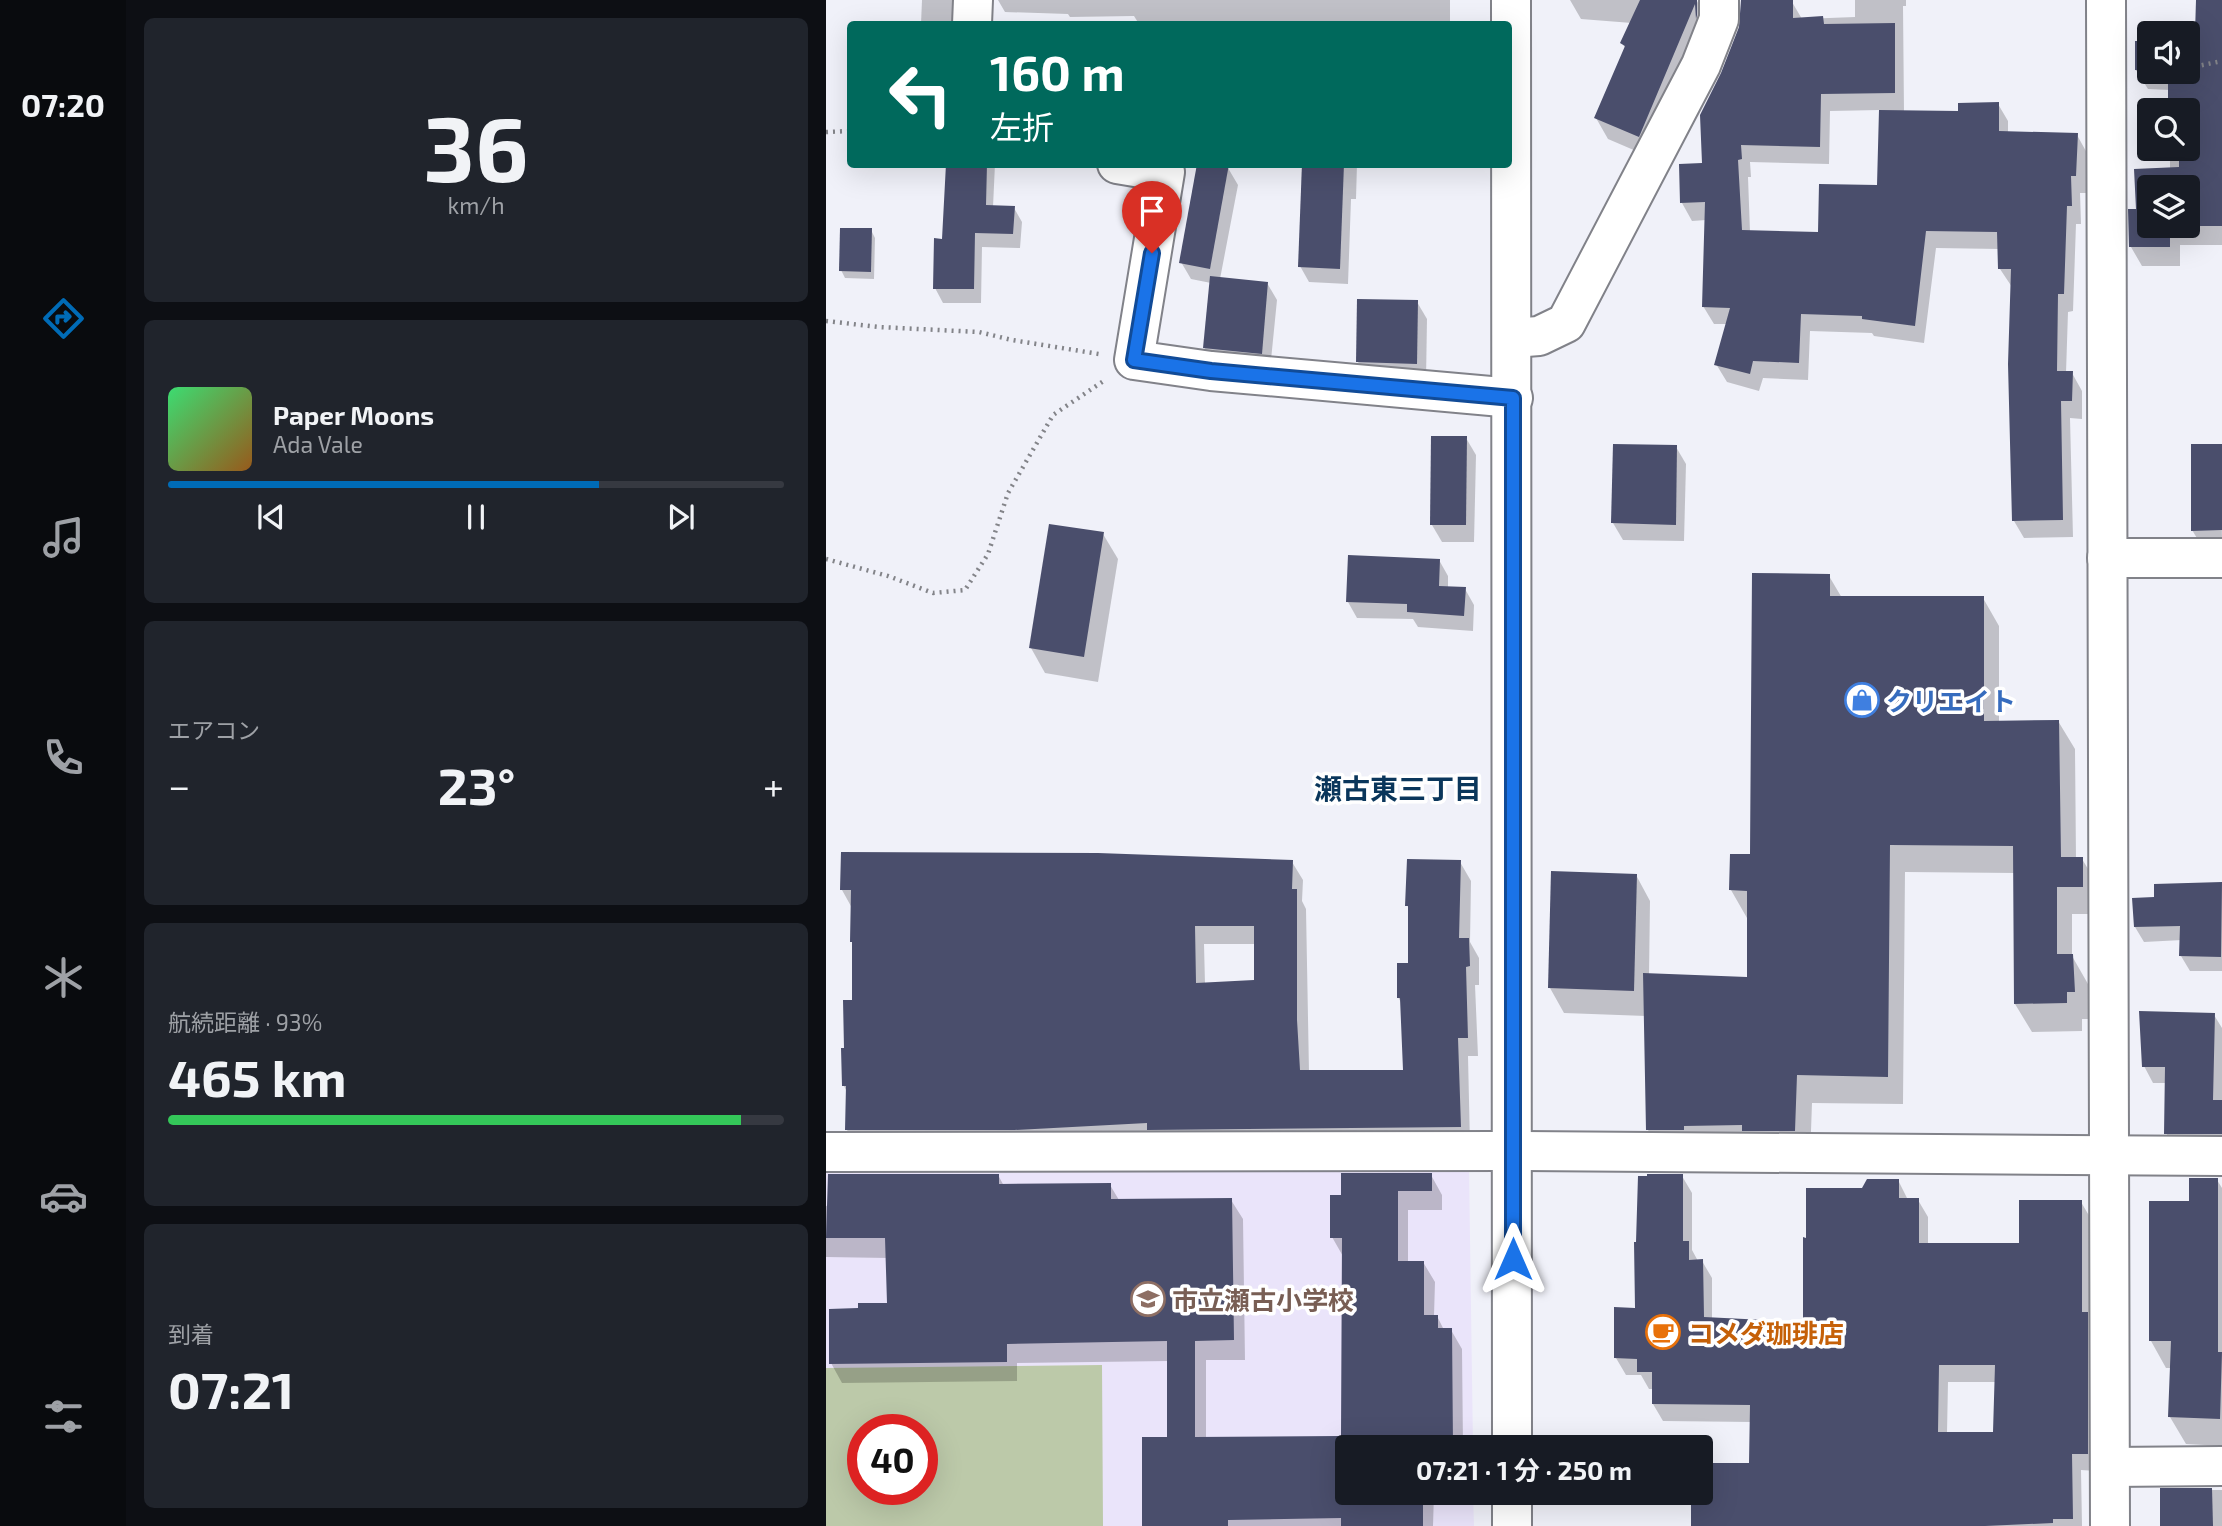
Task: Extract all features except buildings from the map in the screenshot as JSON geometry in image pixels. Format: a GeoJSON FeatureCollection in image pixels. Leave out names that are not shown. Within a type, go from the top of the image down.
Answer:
{"type":"FeatureCollection","features":[{"type":"Feature","properties":{"kind":"street"},"geometry":{"type":"LineString","coordinates":[[972,0],[972,21]]}},
{"type":"Feature","properties":{"kind":"street"},"geometry":{"type":"LineString","coordinates":[[1511,0],[1511,21]]}},
{"type":"Feature","properties":{"kind":"street"},"geometry":{"type":"LineString","coordinates":[[1513,338],[1539,336],[1566,323],[1701,65],[1719,19],[1719,0]]}},
{"type":"Feature","properties":{"kind":"street"},"geometry":{"type":"LineString","coordinates":[[2106,0],[2110,1526]]}},
{"type":"Feature","properties":{"kind":"street"},"geometry":{"type":"LineString","coordinates":[[1141,168],[1165,172],[1134,360],[1211,371],[1513,398]]}},
{"type":"Feature","properties":{"kind":"street"},"geometry":{"type":"LineString","coordinates":[[1512,168],[1512,1435]]}},
{"type":"Feature","properties":{"kind":"street"},"geometry":{"type":"LineString","coordinates":[[2107,558],[2222,558]]}},
{"type":"Feature","properties":{"kind":"street"},"geometry":{"type":"LineString","coordinates":[[826,1152],[2222,1156]]}},
{"type":"Feature","properties":{"kind":"street"},"geometry":{"type":"LineString","coordinates":[[2110,1467],[2222,1466]]}},
{"type":"Feature","properties":{"kind":"street"},"geometry":{"type":"LineString","coordinates":[[1512,1505],[1512,1526]]}},
{"type":"Feature","properties":{"kind":"path"},"geometry":{"type":"LineString","coordinates":[[2200,66],[2222,61]]}},
{"type":"Feature","properties":{"kind":"path"},"geometry":{"type":"LineString","coordinates":[[826,132],[847,131]]}},
{"type":"Feature","properties":{"kind":"path"},"geometry":{"type":"LineString","coordinates":[[826,321],[879,327],[979,332],[1012,341],[1134,360]]}},
{"type":"Feature","properties":{"kind":"path"},"geometry":{"type":"LineString","coordinates":[[826,559],[888,576],[933,593],[965,590],[988,554],[1008,493],[1053,415],[1134,360]]}},
{"type":"Feature","properties":{"kind":"shaded area","name":"市立瀬古小学校"},"geometry":{"type":"Polygon","coordinates":[[[826,1165],[1469,1168],[1473,1435],[1335,1435],[1335,1505],[1473,1505],[1474,1526],[826,1526],[826,1165]]]}},
{"type":"Feature","properties":{"kind":"green space"},"geometry":{"type":"Polygon","coordinates":[[[1102,1365],[1103,1526],[826,1526],[826,1368],[1102,1365]]]}},
{"type":"Feature","properties":{"kind":"place","name":"クリエイト"},"geometry":{"type":"Point","coordinates":[1862,700]}},
{"type":"Feature","properties":{"kind":"place","name":"市立瀬古小学校"},"geometry":{"type":"Point","coordinates":[1148,1299]}},
{"type":"Feature","properties":{"kind":"place","name":"コメダ珈琲店"},"geometry":{"type":"Point","coordinates":[1663,1332]}},
{"type":"Feature","properties":{"kind":"district","name":"瀬古東三丁目"},"geometry":{"type":"Point","coordinates":[1398,788]}},
{"type":"Feature","properties":{"kind":"route"},"geometry":{"type":"LineString","coordinates":[[1152,253],[1134,360],[1211,371],[1513,398],[1513,1259]]}}]}
